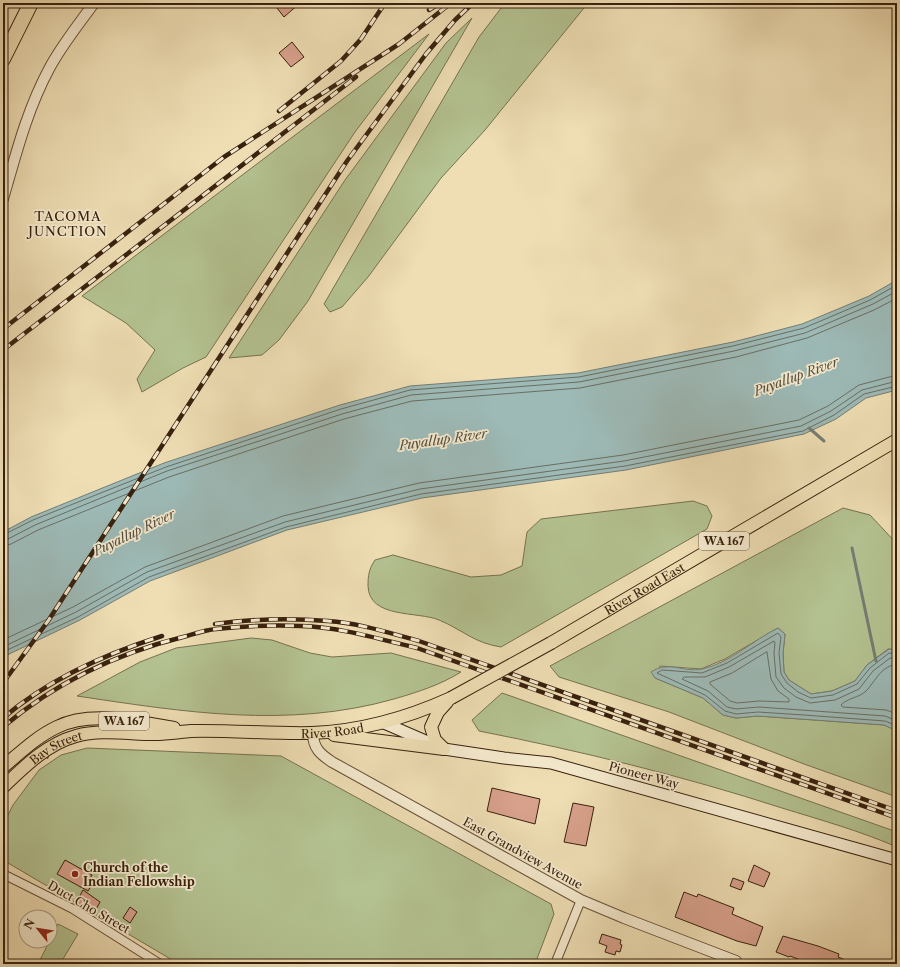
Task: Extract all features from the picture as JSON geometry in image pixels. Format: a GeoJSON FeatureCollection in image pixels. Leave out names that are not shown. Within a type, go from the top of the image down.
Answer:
{"type":"FeatureCollection","features":[{"type":"Feature","properties":{"kind":"highway"},"geometry":{"type":"LineString","coordinates":[[3,59],[31,3]]}},
{"type":"Feature","properties":{"kind":"main road","name":"River Road East"},"geometry":{"type":"LineString","coordinates":[[384,724],[452,698],[551,643],[897,440]]}},
{"type":"Feature","properties":{"kind":"main road"},"geometry":{"type":"LineString","coordinates":[[444,748],[435,740],[431,728],[438,712],[452,698]]}},
{"type":"Feature","properties":{"kind":"main road","name":"Bay Street"},"geometry":{"type":"LineString","coordinates":[[3,767],[37,739],[57,727],[75,721],[102,719],[142,723],[191,731]]}},
{"type":"Feature","properties":{"kind":"main road","name":"River Road"},"geometry":{"type":"LineString","coordinates":[[280,733],[313,733],[384,724]]}},
{"type":"Feature","properties":{"kind":"main road","name":"Pioneer Way"},"geometry":{"type":"LineString","coordinates":[[384,724],[444,748],[504,758],[551,763],[897,860]]}},
{"type":"Feature","properties":{"kind":"main road","name":"Bay Street"},"geometry":{"type":"LineString","coordinates":[[3,787],[37,756],[55,745],[76,736],[90,733],[156,734],[191,731],[280,733]]}},
{"type":"Feature","properties":{"kind":"main road"},"geometry":{"type":"LineString","coordinates":[[313,733],[444,748]]}},
{"type":"Feature","properties":{"kind":"street"},"geometry":{"type":"LineString","coordinates":[[3,199],[18,145],[36,95],[61,49],[94,3]]}},
{"type":"Feature","properties":{"kind":"street","name":"East Grandview Avenue"},"geometry":{"type":"LineString","coordinates":[[313,733],[313,741],[317,751],[332,762],[581,900],[738,963]]}},
{"type":"Feature","properties":{"kind":"street","name":"Duct Cho Street"},"geometry":{"type":"LineString","coordinates":[[3,874],[73,909],[160,964]]}},
{"type":"Feature","properties":{"kind":"street"},"geometry":{"type":"LineString","coordinates":[[555,964],[581,900]]}},
{"type":"Feature","properties":{"kind":"green space"},"geometry":{"type":"Polygon","coordinates":[[[505,3],[588,3],[485,130],[441,178],[368,277],[342,307],[330,312],[324,304],[479,37],[505,3]]]}},
{"type":"Feature","properties":{"kind":"green space"},"geometry":{"type":"Polygon","coordinates":[[[472,18],[308,301],[279,340],[262,355],[229,358],[345,180],[446,43],[472,18]]]}},
{"type":"Feature","properties":{"kind":"green space"},"geometry":{"type":"Polygon","coordinates":[[[429,34],[355,132],[206,357],[183,368],[142,392],[137,379],[155,350],[126,323],[82,296],[429,34]]]}},
{"type":"Feature","properties":{"kind":"green space"},"geometry":{"type":"Polygon","coordinates":[[[693,501],[707,506],[712,516],[707,529],[501,647],[483,642],[430,617],[385,609],[370,597],[368,586],[369,575],[371,566],[375,560],[393,555],[471,577],[501,575],[522,566],[527,532],[541,519],[693,501]]]}},
{"type":"Feature","properties":{"kind":"green space"},"geometry":{"type":"Polygon","coordinates":[[[843,508],[870,515],[897,544],[897,650],[888,649],[867,665],[855,681],[832,691],[811,694],[789,680],[784,672],[783,653],[785,634],[778,628],[725,659],[701,669],[660,666],[655,678],[703,698],[723,715],[736,718],[758,716],[885,725],[897,731],[897,797],[804,764],[669,712],[559,677],[550,666],[843,508]]]}},
{"type":"Feature","properties":{"kind":"green space"},"geometry":{"type":"Polygon","coordinates":[[[251,638],[272,640],[310,653],[332,657],[391,653],[461,672],[445,681],[412,694],[354,708],[315,713],[236,715],[196,712],[77,696],[140,662],[176,648],[251,638]]]}},
{"type":"Feature","properties":{"kind":"green space"},"geometry":{"type":"Polygon","coordinates":[[[502,693],[897,832],[897,847],[840,826],[707,785],[594,756],[479,731],[472,720],[502,693]]]}},
{"type":"Feature","properties":{"kind":"green space"},"geometry":{"type":"Polygon","coordinates":[[[87,748],[281,756],[551,904],[554,914],[535,964],[179,964],[3,860],[3,825],[13,805],[39,770],[61,755],[87,748]]]}},
{"type":"Feature","properties":{"kind":"green space"},"geometry":{"type":"Polygon","coordinates":[[[58,924],[78,934],[60,964],[38,964],[46,949],[58,949],[58,924]]]}},
{"type":"Feature","properties":{"kind":"water","name":"Puyallup River"},"geometry":{"type":"Polygon","coordinates":[[[897,280],[897,390],[866,398],[836,419],[804,434],[626,470],[422,498],[287,530],[150,581],[80,620],[3,657],[3,532],[31,517],[164,463],[340,405],[410,386],[578,373],[733,342],[802,324],[869,296],[897,280]]]}},
{"type":"Feature","properties":{"kind":"water"},"geometry":{"type":"Polygon","coordinates":[[[778,628],[785,634],[783,653],[784,672],[789,680],[811,694],[832,691],[855,681],[867,665],[889,649],[897,650],[897,731],[884,725],[758,716],[736,718],[723,715],[703,698],[655,678],[651,672],[664,667],[695,670],[712,666],[732,657],[778,628]]]}},
{"type":"Feature","properties":{"kind":"building"},"geometry":{"type":"Polygon","coordinates":[[[273,3],[300,3],[284,17],[273,3]]]}},
{"type":"Feature","properties":{"kind":"building"},"geometry":{"type":"Polygon","coordinates":[[[292,42],[304,57],[291,67],[279,53],[292,42]]]}},
{"type":"Feature","properties":{"kind":"building"},"geometry":{"type":"Polygon","coordinates":[[[492,788],[540,799],[535,824],[487,811],[492,788]]]}},
{"type":"Feature","properties":{"kind":"building"},"geometry":{"type":"Polygon","coordinates":[[[573,803],[594,807],[586,846],[564,842],[573,803]]]}},
{"type":"Feature","properties":{"kind":"building"},"geometry":{"type":"Polygon","coordinates":[[[65,860],[92,875],[89,880],[93,883],[88,891],[57,874],[65,860]]]}},
{"type":"Feature","properties":{"kind":"building"},"geometry":{"type":"Polygon","coordinates":[[[754,865],[770,873],[764,887],[748,881],[754,865]]]}},
{"type":"Feature","properties":{"kind":"building"},"geometry":{"type":"Polygon","coordinates":[[[733,878],[744,882],[741,890],[730,886],[733,878]]]}},
{"type":"Feature","properties":{"kind":"building"},"geometry":{"type":"Polygon","coordinates":[[[83,890],[100,902],[94,913],[76,903],[83,890]]]}},
{"type":"Feature","properties":{"kind":"building"},"geometry":{"type":"Polygon","coordinates":[[[684,892],[697,897],[698,894],[734,908],[732,914],[763,927],[756,946],[737,941],[675,917],[684,892]]]}},
{"type":"Feature","properties":{"kind":"building"},"geometry":{"type":"Polygon","coordinates":[[[130,907],[137,912],[130,923],[123,918],[130,907]]]}},
{"type":"Feature","properties":{"kind":"building"},"geometry":{"type":"Polygon","coordinates":[[[602,934],[621,940],[620,944],[622,945],[620,952],[616,951],[615,955],[605,952],[607,946],[599,943],[602,934]]]}},
{"type":"Feature","properties":{"kind":"building"},"geometry":{"type":"Polygon","coordinates":[[[783,936],[839,954],[838,957],[856,964],[811,964],[776,952],[783,936]]]}},
{"type":"Feature","properties":{"kind":"waterway"},"geometry":{"type":"LineString","coordinates":[[809,428],[824,441]]}},
{"type":"Feature","properties":{"kind":"waterway"},"geometry":{"type":"LineString","coordinates":[[852,548],[876,661]]}},
{"type":"Feature","properties":{"kind":"railway"},"geometry":{"type":"LineString","coordinates":[[279,111],[341,61],[361,39],[385,3]]}},
{"type":"Feature","properties":{"kind":"railway"},"geometry":{"type":"LineString","coordinates":[[429,10],[440,3]]}},
{"type":"Feature","properties":{"kind":"railway"},"geometry":{"type":"LineString","coordinates":[[3,329],[224,157],[399,44],[451,3]]}},
{"type":"Feature","properties":{"kind":"railway"},"geometry":{"type":"LineString","coordinates":[[3,683],[48,621],[347,161],[426,54],[455,20],[473,3]]}},
{"type":"Feature","properties":{"kind":"railway"},"geometry":{"type":"LineString","coordinates":[[3,350],[356,77]]}},
{"type":"Feature","properties":{"kind":"railway"},"geometry":{"type":"LineString","coordinates":[[215,624],[286,619],[340,622],[363,626],[419,641],[897,811]]}},
{"type":"Feature","properties":{"kind":"railway"},"geometry":{"type":"LineString","coordinates":[[3,727],[23,711],[66,683],[111,661],[159,644],[216,629],[269,626],[316,627],[359,634],[417,648],[897,818]]}},
{"type":"Feature","properties":{"kind":"railway"},"geometry":{"type":"LineString","coordinates":[[3,718],[39,691],[78,669],[120,651],[162,636]]}},
{"type":"Feature","properties":{"kind":"place","name":"Church of the Indian Fellowship"},"geometry":{"type":"Point","coordinates":[75,874]}},
{"type":"Feature","properties":{"kind":"district","name":"TACOMA JUNCTION"},"geometry":{"type":"Point","coordinates":[68,224]}}]}
